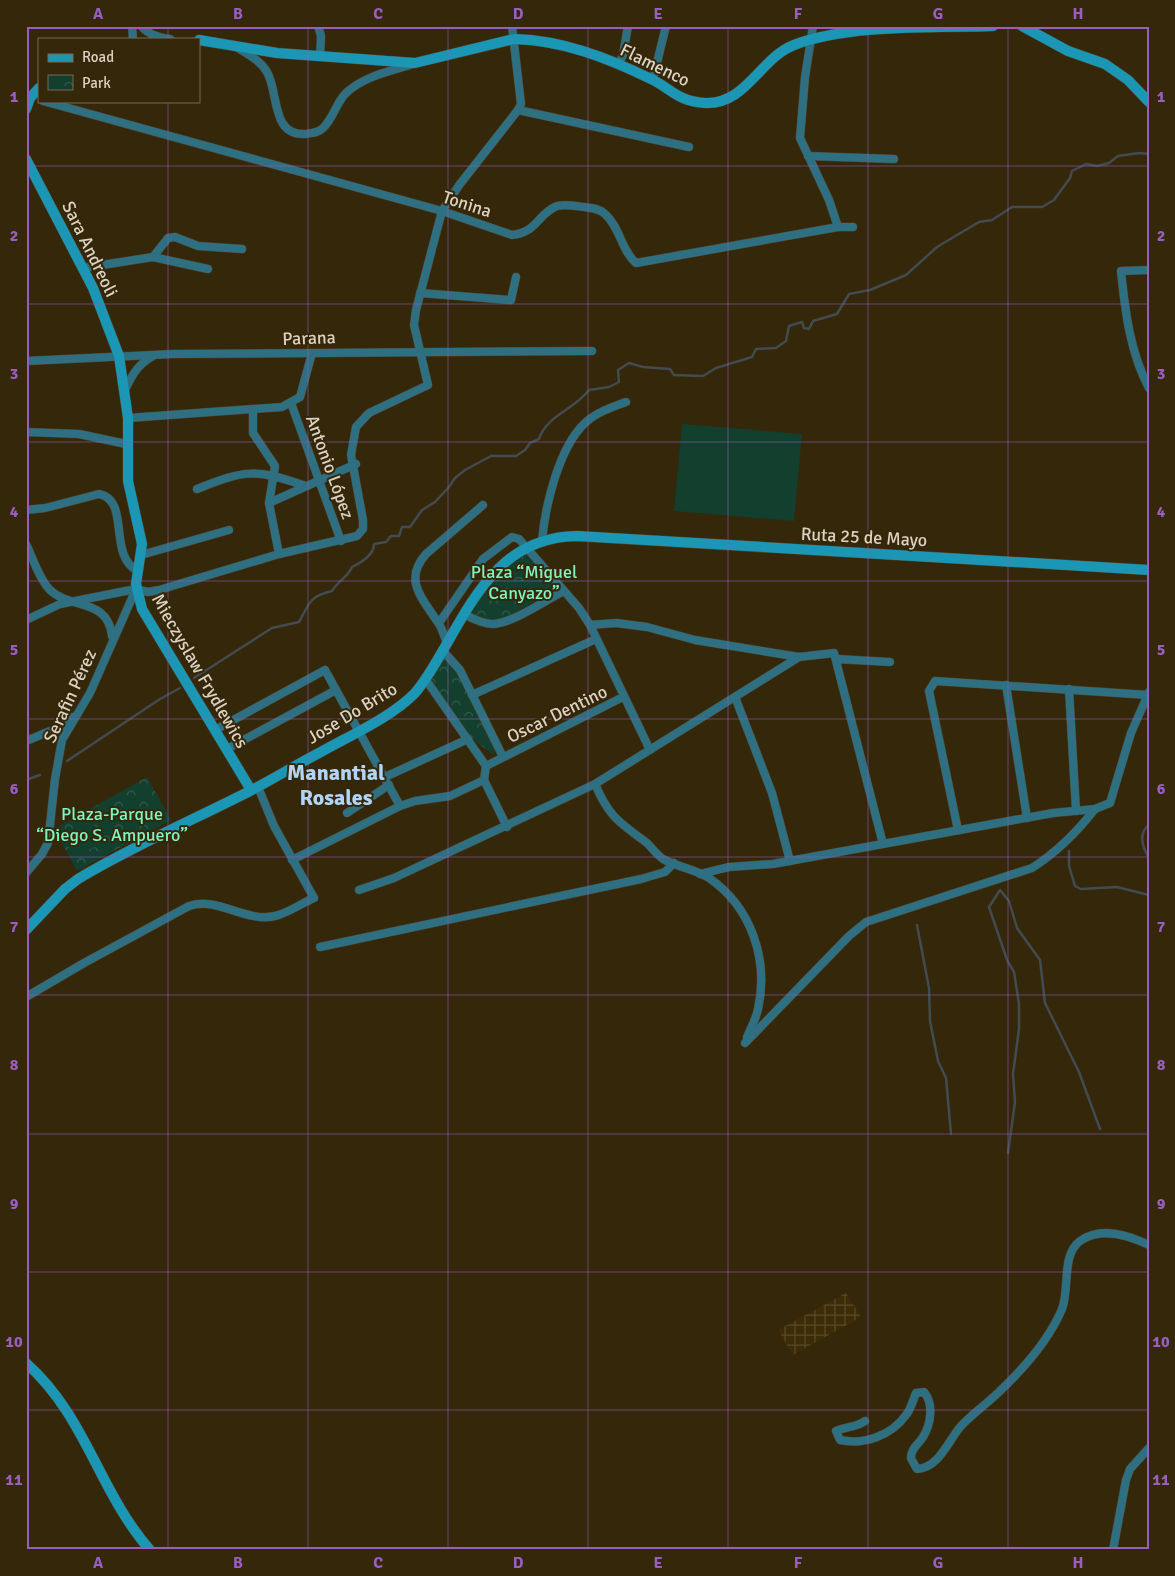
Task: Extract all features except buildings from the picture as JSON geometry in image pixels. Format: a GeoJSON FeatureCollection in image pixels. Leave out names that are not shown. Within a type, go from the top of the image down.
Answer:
{"type":"FeatureCollection","features":[{"type":"Feature","properties":{"kind":"street"},"geometry":{"type":"LineString","coordinates":[[140,26],[146,32],[159,38]]}},
{"type":"Feature","properties":{"kind":"street"},"geometry":{"type":"LineString","coordinates":[[318,26],[321,36],[320,57]]}},
{"type":"Feature","properties":{"kind":"street"},"geometry":{"type":"LineString","coordinates":[[26,620],[60,604],[78,602],[136,589],[148,592],[159,590],[279,554],[341,541],[357,536],[363,529],[355,464],[351,455],[356,427],[369,413],[428,385],[414,325],[420,293],[442,211],[460,184],[521,104],[512,26]]}},
{"type":"Feature","properties":{"kind":"street"},"geometry":{"type":"LineString","coordinates":[[618,65],[623,55],[628,26]]}},
{"type":"Feature","properties":{"kind":"street"},"geometry":{"type":"LineString","coordinates":[[653,79],[666,26]]}},
{"type":"Feature","properties":{"kind":"street"},"geometry":{"type":"LineString","coordinates":[[813,26],[800,138],[829,200],[838,227]]}},
{"type":"Feature","properties":{"kind":"street","name":"Flamenco"},"geometry":{"type":"LineString","coordinates":[[200,40],[320,57],[415,63],[514,39],[545,41],[568,46],[653,79],[674,95],[706,103],[722,102],[734,97],[783,51],[810,40],[905,28],[993,26]]}},
{"type":"Feature","properties":{"kind":"street"},"geometry":{"type":"LineString","coordinates":[[1024,27],[1068,51],[1105,64],[1128,80],[1149,102]]}},
{"type":"Feature","properties":{"kind":"street"},"geometry":{"type":"LineString","coordinates":[[234,46],[262,64],[267,71],[272,82],[277,111],[284,126],[296,134],[313,133],[321,130],[346,93],[365,81],[415,63]]}},
{"type":"Feature","properties":{"kind":"street"},"geometry":{"type":"LineString","coordinates":[[26,108],[32,98]]}},
{"type":"Feature","properties":{"kind":"street","name":"Tonina"},"geometry":{"type":"LineString","coordinates":[[47,102],[442,211],[512,235],[523,234],[532,229],[545,215],[558,206],[595,208],[605,214],[612,223],[629,256],[636,263],[838,227],[853,226]]}},
{"type":"Feature","properties":{"kind":"street"},"geometry":{"type":"LineString","coordinates":[[518,110],[689,147]]}},
{"type":"Feature","properties":{"kind":"street"},"geometry":{"type":"LineString","coordinates":[[808,156],[894,159]]}},
{"type":"Feature","properties":{"kind":"street","name":"Sara Andreoli"},"geometry":{"type":"LineString","coordinates":[[26,159],[83,268],[119,356]]}},
{"type":"Feature","properties":{"kind":"street"},"geometry":{"type":"LineString","coordinates":[[153,257],[168,238],[175,237],[198,246],[242,249]]}},
{"type":"Feature","properties":{"kind":"street"},"geometry":{"type":"LineString","coordinates":[[83,268],[153,257],[208,269]]}},
{"type":"Feature","properties":{"kind":"street"},"geometry":{"type":"LineString","coordinates":[[1149,270],[1121,271],[1134,349],[1149,388]]}},
{"type":"Feature","properties":{"kind":"street"},"geometry":{"type":"LineString","coordinates":[[420,293],[511,300],[516,277]]}},
{"type":"Feature","properties":{"kind":"street","name":"Parana"},"geometry":{"type":"LineString","coordinates":[[26,361],[156,355],[592,351]]}},
{"type":"Feature","properties":{"kind":"street"},"geometry":{"type":"LineString","coordinates":[[128,418],[282,407],[300,397],[312,353]]}},
{"type":"Feature","properties":{"kind":"street"},"geometry":{"type":"LineString","coordinates":[[125,390],[135,370],[144,361],[156,355]]}},
{"type":"Feature","properties":{"kind":"street","name":"Mieczyslaw Frydlewics"},"geometry":{"type":"LineString","coordinates":[[119,356],[128,418],[126,444],[128,481],[139,522],[141,555],[136,589],[142,609],[215,730],[254,788]]}},
{"type":"Feature","properties":{"kind":"street"},"geometry":{"type":"LineString","coordinates":[[542,541],[543,521],[553,483],[572,438],[585,423],[602,411],[626,402]]}},
{"type":"Feature","properties":{"kind":"street","name":"Antonio López"},"geometry":{"type":"LineString","coordinates":[[291,403],[341,541]]}},
{"type":"Feature","properties":{"kind":"street"},"geometry":{"type":"LineString","coordinates":[[253,410],[253,433],[275,466],[269,503],[279,554]]}},
{"type":"Feature","properties":{"kind":"street"},"geometry":{"type":"LineString","coordinates":[[26,432],[79,434],[126,444]]}},
{"type":"Feature","properties":{"kind":"street"},"geometry":{"type":"LineString","coordinates":[[269,503],[355,464]]}},
{"type":"Feature","properties":{"kind":"street"},"geometry":{"type":"LineString","coordinates":[[197,488],[244,473],[274,475],[306,486]]}},
{"type":"Feature","properties":{"kind":"street"},"geometry":{"type":"LineString","coordinates":[[26,510],[45,508],[99,494],[107,496],[114,504],[123,555],[127,563],[138,571]]}},
{"type":"Feature","properties":{"kind":"street"},"geometry":{"type":"LineString","coordinates":[[482,505],[426,554],[415,572],[418,591],[439,623],[445,647],[460,670],[503,757]]}},
{"type":"Feature","properties":{"kind":"street"},"geometry":{"type":"LineString","coordinates":[[141,555],[229,530]]}},
{"type":"Feature","properties":{"kind":"street","name":"Jose Do Brito"},"geometry":{"type":"LineString","coordinates":[[26,930],[65,889],[78,879],[254,788],[360,731],[400,706],[426,680],[464,614],[491,576],[510,558],[527,547],[559,536],[578,536]]}},
{"type":"Feature","properties":{"kind":"street","name":"Ruta 25 de Mayo"},"geometry":{"type":"LineString","coordinates":[[578,536],[1149,570]]}},
{"type":"Feature","properties":{"kind":"street"},"geometry":{"type":"LineString","coordinates":[[439,623],[483,560],[512,537],[519,539],[564,591],[590,625],[650,750]]}},
{"type":"Feature","properties":{"kind":"street"},"geometry":{"type":"LineString","coordinates":[[26,544],[43,581],[49,589],[63,598],[98,610],[110,625],[112,638]]}},
{"type":"Feature","properties":{"kind":"street","name":"Serafin Pérez"},"geometry":{"type":"LineString","coordinates":[[26,873],[42,854],[48,843],[60,748],[77,714],[90,694],[112,638],[136,589]]}},
{"type":"Feature","properties":{"kind":"street"},"geometry":{"type":"LineString","coordinates":[[464,614],[482,623],[493,624],[506,621],[564,591]]}},
{"type":"Feature","properties":{"kind":"street"},"geometry":{"type":"LineString","coordinates":[[590,625],[616,623],[647,627],[695,640],[799,657],[834,653],[884,844]]}},
{"type":"Feature","properties":{"kind":"street"},"geometry":{"type":"LineString","coordinates":[[472,695],[596,639]]}},
{"type":"Feature","properties":{"kind":"street"},"geometry":{"type":"LineString","coordinates":[[359,890],[394,878],[596,784],[799,657]]}},
{"type":"Feature","properties":{"kind":"street"},"geometry":{"type":"LineString","coordinates":[[837,659],[890,662]]}},
{"type":"Feature","properties":{"kind":"street"},"geometry":{"type":"LineString","coordinates":[[215,730],[325,670],[400,806]]}},
{"type":"Feature","properties":{"kind":"street"},"geometry":{"type":"LineString","coordinates":[[426,680],[486,766],[484,780],[506,827]]}},
{"type":"Feature","properties":{"kind":"street"},"geometry":{"type":"LineString","coordinates":[[700,874],[729,867],[790,860],[1027,818],[1076,810],[1095,809],[1110,803],[1131,733],[1148,694],[935,681],[929,691],[958,830]]}},
{"type":"Feature","properties":{"kind":"street"},"geometry":{"type":"LineString","coordinates":[[1006,685],[1027,818]]}},
{"type":"Feature","properties":{"kind":"street"},"geometry":{"type":"LineString","coordinates":[[1069,689],[1076,810]]}},
{"type":"Feature","properties":{"kind":"street"},"geometry":{"type":"LineString","coordinates":[[227,749],[336,690]]}},
{"type":"Feature","properties":{"kind":"street","name":"Oscar Dentino"},"geometry":{"type":"LineString","coordinates":[[486,766],[623,697]]}},
{"type":"Feature","properties":{"kind":"street"},"geometry":{"type":"LineString","coordinates":[[735,697],[772,793],[790,860]]}},
{"type":"Feature","properties":{"kind":"street"},"geometry":{"type":"LineString","coordinates":[[26,741],[60,727],[77,714]]}},
{"type":"Feature","properties":{"kind":"street"},"geometry":{"type":"LineString","coordinates":[[385,777],[468,739]]}},
{"type":"Feature","properties":{"kind":"street"},"geometry":{"type":"LineString","coordinates":[[292,860],[400,806],[415,801],[450,796],[484,780]]}},
{"type":"Feature","properties":{"kind":"street"},"geometry":{"type":"LineString","coordinates":[[596,784],[605,806],[614,817],[648,844],[662,858],[700,874],[728,892],[749,923],[757,944],[761,972],[761,992],[758,1011],[745,1042],[849,936],[866,922],[1032,868],[1052,855],[1076,832],[1095,809]]}},
{"type":"Feature","properties":{"kind":"street"},"geometry":{"type":"LineString","coordinates":[[347,813],[389,785]]}},
{"type":"Feature","properties":{"kind":"street"},"geometry":{"type":"LineString","coordinates":[[26,997],[84,962],[189,906],[210,902],[234,911],[261,916],[276,916],[314,898],[254,788]]}},
{"type":"Feature","properties":{"kind":"street"},"geometry":{"type":"LineString","coordinates":[[320,947],[641,879],[665,872],[674,864]]}},
{"type":"Feature","properties":{"kind":"street"},"geometry":{"type":"LineString","coordinates":[[865,1421],[855,1428],[845,1427],[836,1431],[840,1440],[852,1442],[870,1439],[886,1433],[907,1414],[916,1393],[924,1392],[931,1408],[928,1424],[923,1438],[913,1448],[911,1459],[916,1468],[925,1468],[936,1460],[960,1427],[1023,1368],[1051,1331],[1065,1300],[1072,1251],[1079,1241],[1096,1233],[1120,1234],[1149,1245]]}},
{"type":"Feature","properties":{"kind":"street"},"geometry":{"type":"LineString","coordinates":[[26,1363],[57,1394],[71,1414],[125,1519],[150,1550]]}},
{"type":"Feature","properties":{"kind":"street"},"geometry":{"type":"LineString","coordinates":[[1113,1550],[1126,1480],[1130,1469],[1149,1448]]}},
{"type":"Feature","properties":{"kind":"shaded area"},"geometry":{"type":"Polygon","coordinates":[[[846,1293],[861,1317],[793,1355],[778,1330],[846,1293]]]}},
{"type":"Feature","properties":{"kind":"green space"},"geometry":{"type":"Polygon","coordinates":[[[682,424],[802,434],[794,521],[674,511],[682,424]]]}},
{"type":"Feature","properties":{"kind":"green space","name":"Plaza “Miguel Canyazo”"},"geometry":{"type":"Polygon","coordinates":[[[526,552],[561,587],[503,619],[486,619],[471,614],[482,596],[501,572],[526,552]]]}},
{"type":"Feature","properties":{"kind":"green space"},"geometry":{"type":"Polygon","coordinates":[[[443,656],[457,672],[493,746],[494,755],[472,739],[431,682],[443,656]]]}},
{"type":"Feature","properties":{"kind":"green space","name":"Plaza-Parque “Diego S. Ampuero”"},"geometry":{"type":"Polygon","coordinates":[[[147,777],[171,820],[77,871],[54,829],[147,777]]]}},
{"type":"Feature","properties":{"kind":"green space"},"geometry":{"type":"Polygon","coordinates":[[[91,819],[104,842],[74,858],[62,835],[91,819]]]}},
{"type":"Feature","properties":{"kind":"waterway"},"geometry":{"type":"LineString","coordinates":[[194,678],[272,628],[299,622],[314,598],[332,591],[352,567],[370,555],[374,544],[386,542],[391,536],[399,536],[402,527],[410,527],[422,510],[435,502],[455,478],[465,470],[491,456],[516,456],[525,450],[530,443],[539,439],[554,418],[583,397],[589,390],[609,387],[619,382],[618,370],[629,363],[643,367],[670,369],[674,375],[703,376],[716,368],[752,357],[756,349],[776,348],[786,341],[789,326],[802,322],[804,328],[809,329],[813,321],[837,314],[849,294],[870,290],[906,275],[937,247],[979,222],[992,220],[1012,207],[1042,207],[1054,200],[1070,178],[1072,171],[1086,164],[1097,166],[1109,163],[1118,156],[1139,153],[1149,154]]}},
{"type":"Feature","properties":{"kind":"waterway"},"geometry":{"type":"LineString","coordinates":[[67,761],[160,699],[180,688]]}},
{"type":"Feature","properties":{"kind":"waterway"},"geometry":{"type":"LineString","coordinates":[[26,780],[40,775]]}},
{"type":"Feature","properties":{"kind":"waterway"},"geometry":{"type":"LineString","coordinates":[[1149,825],[1142,837],[1143,846],[1149,858]]}},
{"type":"Feature","properties":{"kind":"waterway"},"geometry":{"type":"LineString","coordinates":[[1069,851],[1069,866],[1075,886],[1081,889],[1117,887],[1149,895]]}},
{"type":"Feature","properties":{"kind":"waterway"},"geometry":{"type":"LineString","coordinates":[[1008,1153],[1015,1102],[1013,1074],[1019,1029],[1019,1004],[1014,972],[1007,960],[989,907],[1000,890],[1009,901],[1017,928],[1040,960],[1045,1003],[1079,1072],[1100,1129]]}},
{"type":"Feature","properties":{"kind":"waterway"},"geometry":{"type":"LineString","coordinates":[[917,925],[929,988],[930,1021],[938,1061],[946,1078],[951,1134]]}},
{"type":"Feature","properties":{"kind":"district","name":"Manantial Rosales"},"geometry":{"type":"Point","coordinates":[336,784]}}]}
